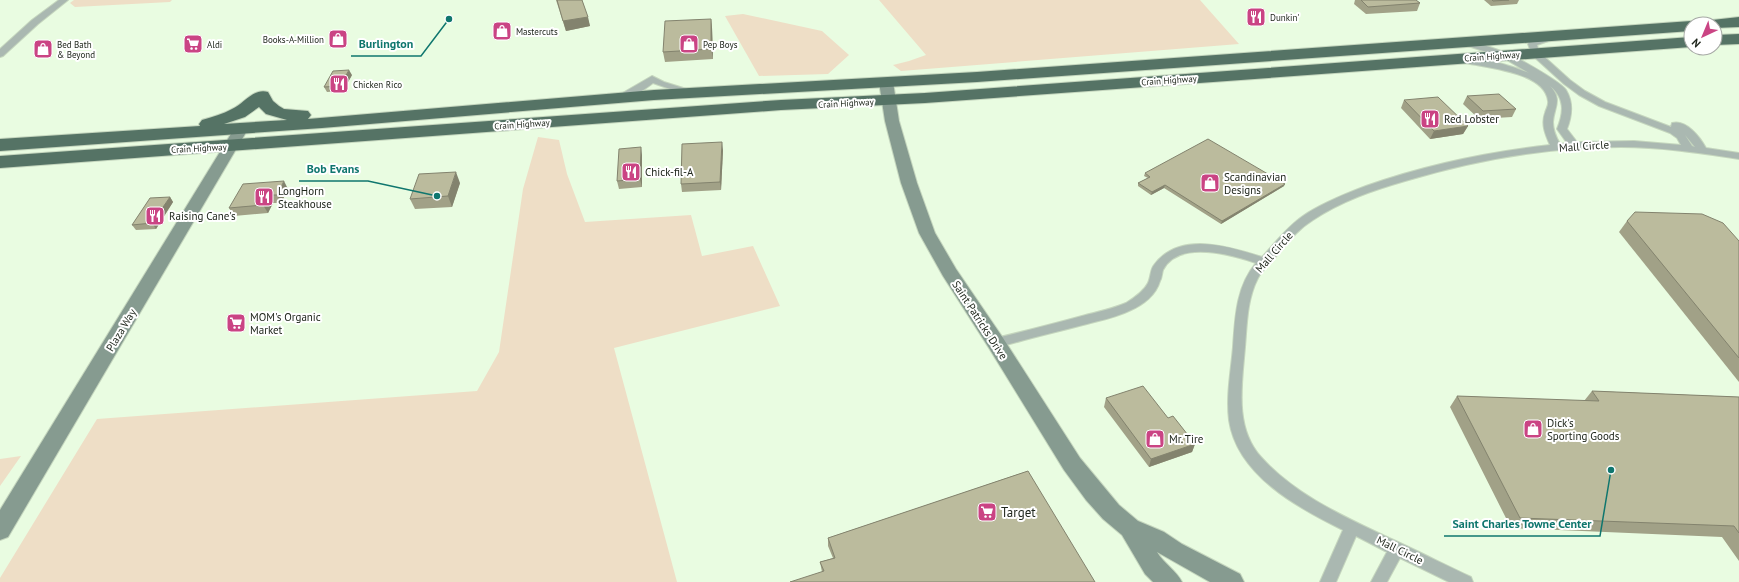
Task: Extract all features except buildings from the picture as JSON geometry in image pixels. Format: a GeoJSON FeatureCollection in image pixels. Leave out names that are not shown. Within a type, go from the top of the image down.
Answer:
{"type":"FeatureCollection","features":[{"type":"Feature","properties":{"kind":"highway"},"geometry":{"type":"LineString","coordinates":[[1723,23],[1739,22]]}},
{"type":"Feature","properties":{"kind":"highway","name":"Crain Highway"},"geometry":{"type":"LineString","coordinates":[[0,145],[241,129],[618,98],[886,82],[1683,27]]}},
{"type":"Feature","properties":{"kind":"highway"},"geometry":{"type":"LineString","coordinates":[[1723,40],[1739,39]]}},
{"type":"Feature","properties":{"kind":"highway","name":"Crain Highway"},"geometry":{"type":"LineString","coordinates":[[0,162],[774,106],[890,101],[1505,54],[1683,43]]}},
{"type":"Feature","properties":{"kind":"highway"},"geometry":{"type":"LineString","coordinates":[[168,133],[229,118],[239,113],[262,96],[264,104],[270,110],[287,115],[388,110],[406,115]]}},
{"type":"Feature","properties":{"kind":"main road","name":"Saint Patricks Drive"},"geometry":{"type":"LineString","coordinates":[[886,82],[892,121],[909,183],[927,233],[949,272],[996,343],[1072,464],[1094,493],[1111,512],[1130,528],[1156,539],[1174,551],[1232,582]]}},
{"type":"Feature","properties":{"kind":"main road","name":"Plaza Way"},"geometry":{"type":"LineString","coordinates":[[0,530],[201,198],[241,129]]}},
{"type":"Feature","properties":{"kind":"main road","name":"Saint Patricks Drive"},"geometry":{"type":"LineString","coordinates":[[1130,528],[1153,567],[1170,582]]}},
{"type":"Feature","properties":{"kind":"street"},"geometry":{"type":"LineString","coordinates":[[0,54],[35,22],[64,0]]}},
{"type":"Feature","properties":{"kind":"street"},"geometry":{"type":"LineString","coordinates":[[1562,35],[1541,40],[1532,44],[1535,53],[1567,82],[1582,93],[1602,104],[1674,131],[1681,136],[1689,148]]}},
{"type":"Feature","properties":{"kind":"street"},"geometry":{"type":"LineString","coordinates":[[1464,41],[1505,54],[1546,79],[1562,91],[1567,105],[1566,119],[1562,129],[1574,146]]}},
{"type":"Feature","properties":{"kind":"street"},"geometry":{"type":"LineString","coordinates":[[1560,51],[1556,57],[1557,64],[1585,88],[1604,99],[1680,127],[1692,134],[1699,142],[1702,151]]}},
{"type":"Feature","properties":{"kind":"street"},"geometry":{"type":"LineString","coordinates":[[1445,59],[1481,61],[1495,64],[1512,69],[1537,81],[1552,94],[1553,102],[1548,116],[1548,132],[1557,148]]}},
{"type":"Feature","properties":{"kind":"street","name":"Mall Circle"},"geometry":{"type":"LineString","coordinates":[[1465,582],[1316,510],[1282,486],[1255,460],[1246,449],[1239,437],[1234,410],[1242,317],[1248,287],[1252,276],[1287,235],[1316,213],[1344,199],[1396,179],[1510,152],[1574,146],[1638,144],[1689,148],[1739,156]]}},
{"type":"Feature","properties":{"kind":"street"},"geometry":{"type":"LineString","coordinates":[[996,343],[1129,306],[1150,290],[1154,283],[1157,270],[1164,260],[1172,254],[1182,251],[1215,248],[1228,250],[1264,262]]}},
{"type":"Feature","properties":{"kind":"street"},"geometry":{"type":"LineString","coordinates":[[1328,582],[1352,527]]}},
{"type":"Feature","properties":{"kind":"street"},"geometry":{"type":"LineString","coordinates":[[1379,582],[1397,549]]}},
{"type":"Feature","properties":{"kind":"shaded area"},"geometry":{"type":"Polygon","coordinates":[[[74,0],[172,0],[170,2],[75,7],[70,3],[74,0]]]}},
{"type":"Feature","properties":{"kind":"shaded area"},"geometry":{"type":"Polygon","coordinates":[[[879,0],[1200,0],[1239,44],[901,71],[893,65],[926,55],[879,0]]]}},
{"type":"Feature","properties":{"kind":"shaded area"},"geometry":{"type":"Polygon","coordinates":[[[743,14],[822,31],[849,55],[828,74],[759,76],[725,16],[743,14]]]}},
{"type":"Feature","properties":{"kind":"shaded area"},"geometry":{"type":"Polygon","coordinates":[[[538,137],[559,140],[567,174],[585,222],[691,215],[702,256],[753,246],[780,306],[614,348],[677,582],[0,582],[0,578],[97,419],[477,391],[499,352],[523,189],[538,137]]]}},
{"type":"Feature","properties":{"kind":"shaded area"},"geometry":{"type":"Polygon","coordinates":[[[21,456],[0,486],[0,459],[21,456]]]}},
{"type":"Feature","properties":{"kind":"place","name":"Dunkin'"},"geometry":{"type":"Point","coordinates":[1256,17]}},
{"type":"Feature","properties":{"kind":"place","name":"Burlington"},"geometry":{"type":"Point","coordinates":[449,19]}},
{"type":"Feature","properties":{"kind":"place","name":"Mastercuts"},"geometry":{"type":"Point","coordinates":[502,31]}},
{"type":"Feature","properties":{"kind":"place","name":"Books-A-Million"},"geometry":{"type":"Point","coordinates":[338,39]}},
{"type":"Feature","properties":{"kind":"place","name":"Aldi"},"geometry":{"type":"Point","coordinates":[193,44]}},
{"type":"Feature","properties":{"kind":"place","name":"Pep Boys"},"geometry":{"type":"Point","coordinates":[689,44]}},
{"type":"Feature","properties":{"kind":"place","name":"Bed Bath & Beyond"},"geometry":{"type":"Point","coordinates":[43,49]}},
{"type":"Feature","properties":{"kind":"place","name":"Chicken Rico"},"geometry":{"type":"Point","coordinates":[339,84]}},
{"type":"Feature","properties":{"kind":"place","name":"Red Lobster"},"geometry":{"type":"Point","coordinates":[1430,119]}},
{"type":"Feature","properties":{"kind":"place","name":"Chick-fil-A"},"geometry":{"type":"Point","coordinates":[631,172]}},
{"type":"Feature","properties":{"kind":"place","name":"Scandinavian Designs"},"geometry":{"type":"Point","coordinates":[1210,183]}},
{"type":"Feature","properties":{"kind":"place","name":"Bob Evans"},"geometry":{"type":"Point","coordinates":[437,196]}},
{"type":"Feature","properties":{"kind":"place","name":"LongHorn Steakhouse"},"geometry":{"type":"Point","coordinates":[264,197]}},
{"type":"Feature","properties":{"kind":"place","name":"Raising Cane's"},"geometry":{"type":"Point","coordinates":[155,216]}},
{"type":"Feature","properties":{"kind":"place","name":"MOM's Organic Market"},"geometry":{"type":"Point","coordinates":[236,323]}},
{"type":"Feature","properties":{"kind":"place","name":"Dick's Sporting Goods"},"geometry":{"type":"Point","coordinates":[1533,429]}},
{"type":"Feature","properties":{"kind":"place","name":"Mr. Tire"},"geometry":{"type":"Point","coordinates":[1155,439]}},
{"type":"Feature","properties":{"kind":"place","name":"Saint Charles Towne Center"},"geometry":{"type":"Point","coordinates":[1611,470]}},
{"type":"Feature","properties":{"kind":"place","name":"Target"},"geometry":{"type":"Point","coordinates":[987,512]}}]}
